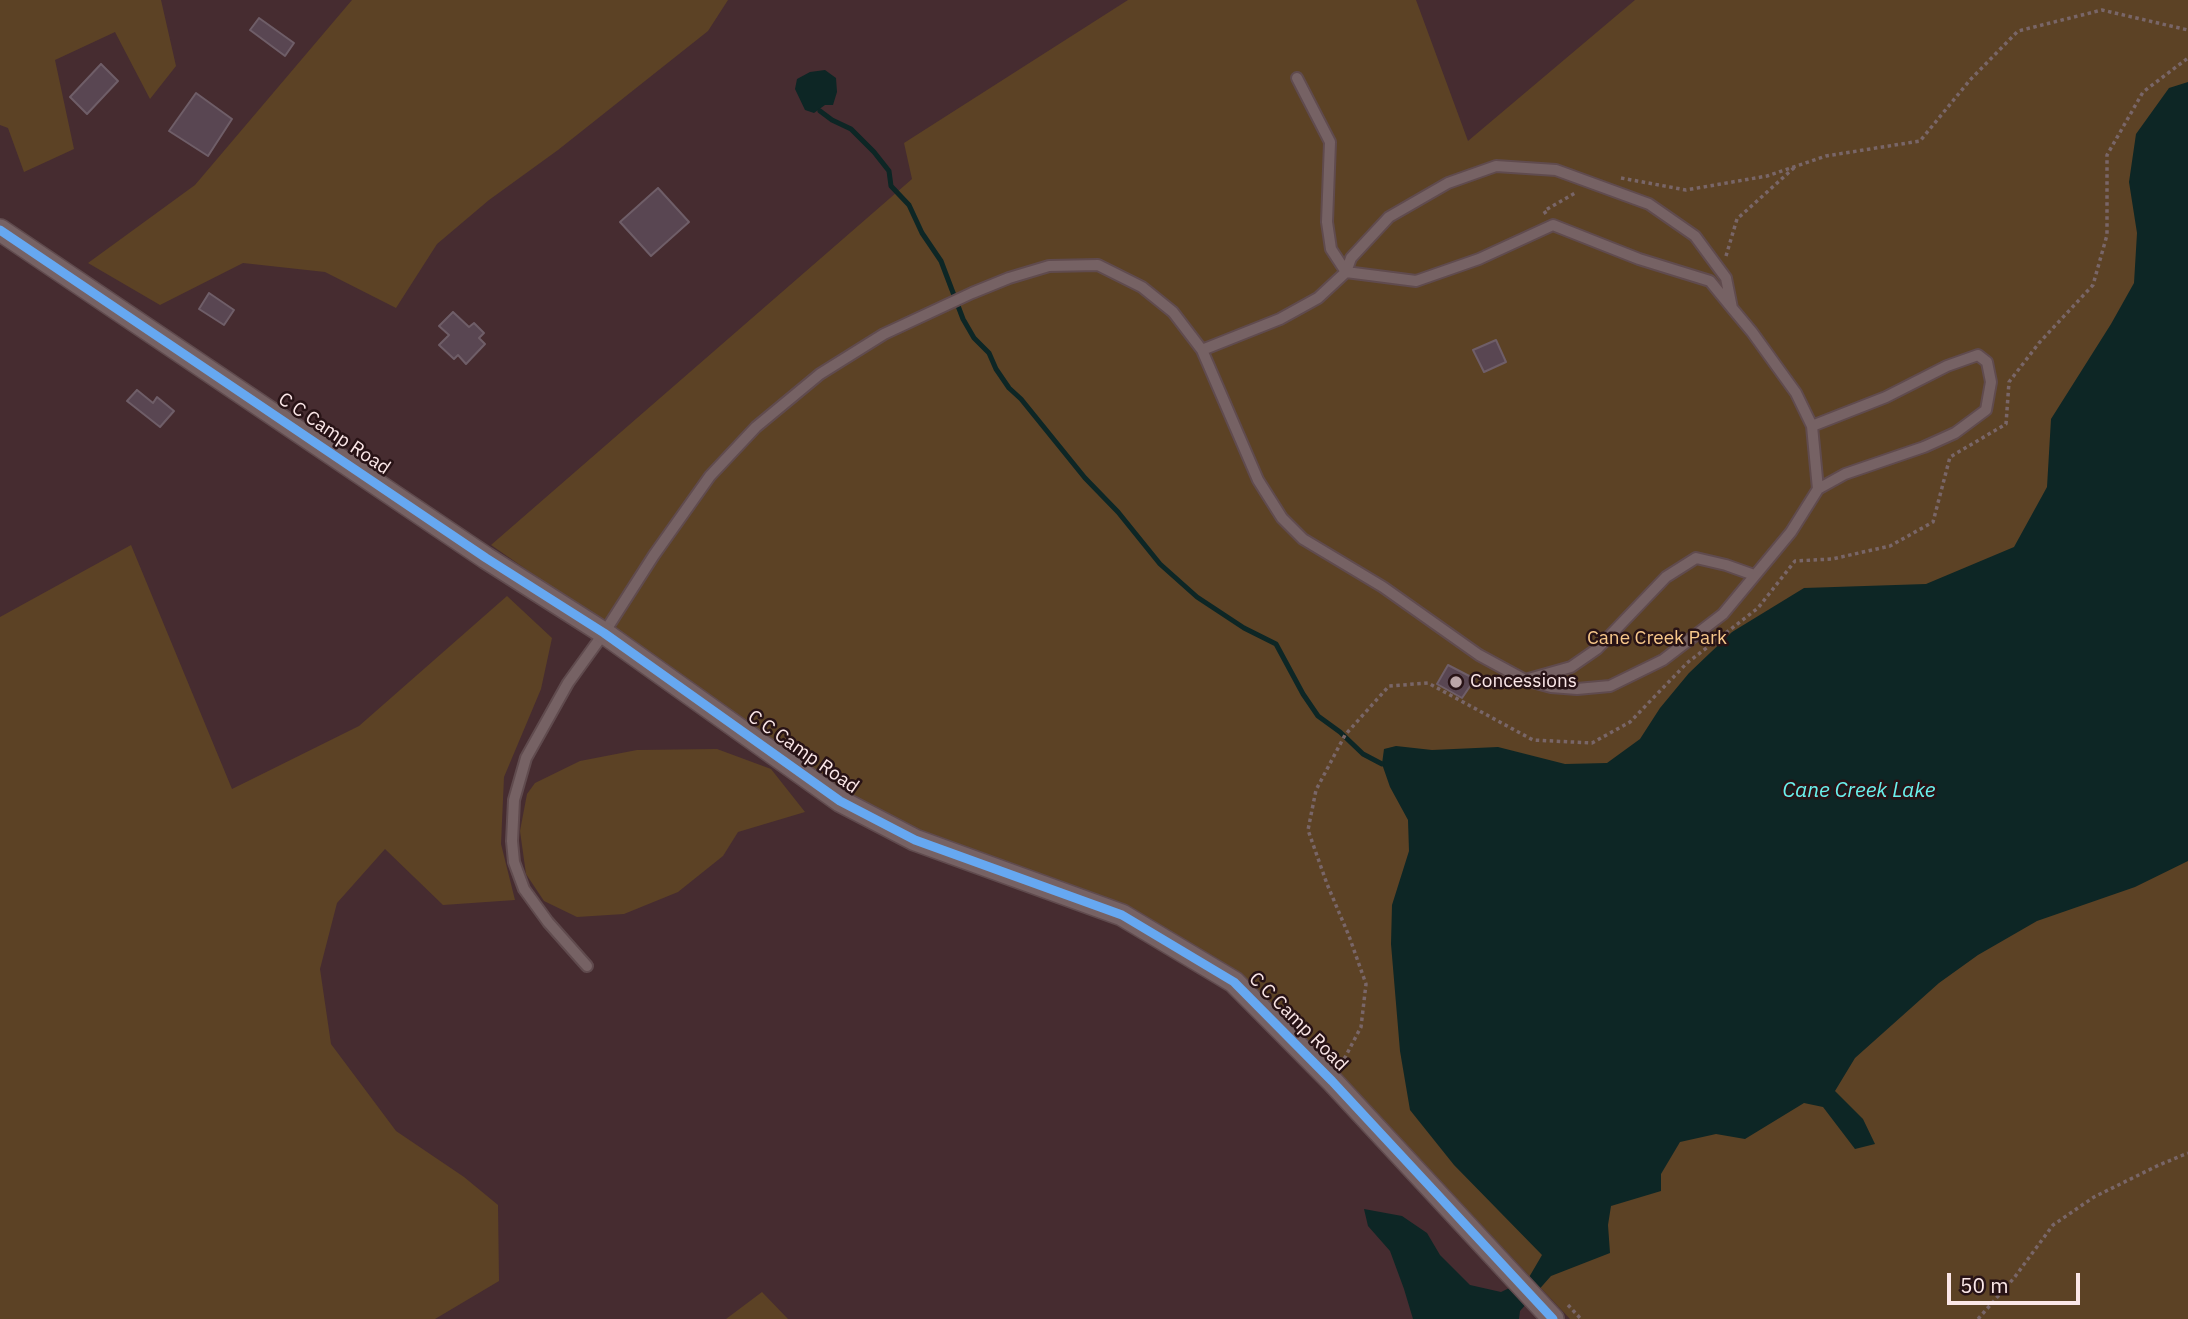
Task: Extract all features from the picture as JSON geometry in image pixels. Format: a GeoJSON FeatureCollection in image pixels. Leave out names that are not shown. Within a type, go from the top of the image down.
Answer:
{"type":"FeatureCollection","features":[{"type":"Feature","properties":{"kind":"street","name":"C C Camp Road"},"geometry":{"type":"LineString","coordinates":[[0,230],[486,558],[604,633],[840,802],[915,840],[1122,915],[1234,982],[1332,1081],[1553,1319]]}},
{"type":"Feature","properties":{"kind":"lane"},"geometry":{"type":"LineString","coordinates":[[1297,78],[1330,142],[1327,222],[1331,248],[1346,272]]}},
{"type":"Feature","properties":{"kind":"lane"},"geometry":{"type":"LineString","coordinates":[[1202,350],[1280,319],[1318,298],[1346,272],[1351,258],[1389,217],[1448,183],[1496,166],[1556,170],[1649,204],[1695,236],[1726,278],[1732,308]]}},
{"type":"Feature","properties":{"kind":"lane"},"geometry":{"type":"LineString","coordinates":[[1346,272],[1416,281],[1479,259],[1553,225],[1639,259],[1710,281],[1796,393],[1812,426],[1818,489]]}},
{"type":"Feature","properties":{"kind":"lane"},"geometry":{"type":"LineString","coordinates":[[587,966],[548,922],[524,889],[514,862],[512,841],[514,800],[526,758],[568,682],[710,476],[756,426],[820,374],[884,334],[959,299],[1009,278],[1049,266],[1098,265],[1142,287],[1173,312],[1202,350],[1258,480],[1282,519],[1303,539],[1383,587],[1479,655],[1525,680],[1551,688],[1610,686],[1663,660],[1723,614],[1791,532],[1818,489],[1845,474],[1924,447],[1955,433],[1986,410],[1991,382],[1987,362],[1978,355],[1967,358],[1886,397],[1812,426]]}},
{"type":"Feature","properties":{"kind":"lane"},"geometry":{"type":"LineString","coordinates":[[1525,680],[1571,667],[1597,649],[1666,577],[1696,558],[1754,575]]}},
{"type":"Feature","properties":{"kind":"path"},"geometry":{"type":"LineString","coordinates":[[1620,177],[1686,190],[1767,176],[1826,156],[1920,141],[1970,80],[2018,31],[2102,10],[2188,30]]}},
{"type":"Feature","properties":{"kind":"path"},"geometry":{"type":"LineString","coordinates":[[1332,1081],[1361,1027],[1366,984],[1308,830],[1316,790],[1345,735],[1389,686],[1428,683],[1533,740],[1592,743],[1630,722],[1687,663],[1758,608],[1796,561],[1832,559],[1890,546],[1933,522],[1950,457],[2006,424],[2009,382],[2039,342],[2093,285],[2107,235],[2108,155],[2143,92],[2188,58]]}},
{"type":"Feature","properties":{"kind":"path"},"geometry":{"type":"LineString","coordinates":[[1710,281],[1723,266],[1737,219],[1798,165]]}},
{"type":"Feature","properties":{"kind":"path"},"geometry":{"type":"LineString","coordinates":[[1553,225],[1544,211],[1592,183]]}},
{"type":"Feature","properties":{"kind":"path"},"geometry":{"type":"LineString","coordinates":[[1978,1319],[2014,1278],[2053,1225],[2094,1196],[2188,1153]]}},
{"type":"Feature","properties":{"kind":"green space"},"geometry":{"type":"Polygon","coordinates":[[[0,0],[161,0],[176,66],[150,99],[115,32],[55,60],[74,149],[24,172],[8,128],[0,125],[0,0]]]}},
{"type":"Feature","properties":{"kind":"green space"},"geometry":{"type":"Polygon","coordinates":[[[352,0],[728,0],[708,31],[558,150],[489,200],[437,244],[396,308],[325,272],[243,263],[160,305],[88,263],[195,185],[352,0]]]}},
{"type":"Feature","properties":{"kind":"green space","name":"Cane Creek Park"},"geometry":{"type":"Polygon","coordinates":[[[1128,0],[1416,0],[1468,141],[1635,0],[2188,0],[2188,1319],[1570,1319],[1298,1030],[1218,959],[1122,906],[992,860],[877,813],[491,545],[912,179],[904,143],[1128,0]]]}},
{"type":"Feature","properties":{"kind":"green space"},"geometry":{"type":"Polygon","coordinates":[[[131,545],[232,789],[359,726],[507,596],[552,638],[541,689],[504,777],[501,844],[515,900],[443,905],[385,849],[337,903],[320,969],[331,1044],[396,1131],[464,1177],[498,1205],[499,1281],[435,1319],[0,1319],[0,617],[131,545]]]}},
{"type":"Feature","properties":{"kind":"green space"},"geometry":{"type":"Polygon","coordinates":[[[717,749],[771,769],[805,812],[738,832],[723,856],[678,892],[624,914],[577,917],[544,901],[526,874],[520,831],[527,794],[535,783],[580,761],[637,750],[717,749]]]}},
{"type":"Feature","properties":{"kind":"green space"},"geometry":{"type":"Polygon","coordinates":[[[762,1292],[788,1319],[726,1319],[762,1292]]]}},
{"type":"Feature","properties":{"kind":"water"},"geometry":{"type":"Polygon","coordinates":[[[825,70],[836,78],[837,92],[833,105],[825,105],[814,113],[805,110],[795,89],[797,79],[810,72],[825,70]]]}},
{"type":"Feature","properties":{"kind":"water","name":"Cane Creek Lake"},"geometry":{"type":"Polygon","coordinates":[[[2188,82],[2188,861],[2135,887],[2037,921],[1978,955],[1939,983],[1855,1058],[1835,1091],[1863,1119],[1875,1144],[1855,1149],[1823,1107],[1804,1103],[1745,1139],[1716,1134],[1680,1142],[1661,1174],[1661,1191],[1611,1206],[1608,1225],[1610,1253],[1551,1276],[1520,1311],[1519,1319],[1413,1319],[1390,1251],[1368,1226],[1364,1209],[1402,1216],[1427,1233],[1440,1255],[1470,1285],[1501,1292],[1528,1279],[1542,1255],[1454,1165],[1410,1110],[1400,1051],[1391,944],[1392,905],[1409,851],[1408,820],[1390,787],[1382,764],[1384,749],[1396,746],[1432,750],[1498,747],[1565,764],[1607,763],[1640,739],[1660,708],[1689,673],[1732,632],[1804,588],[1926,584],[2014,547],[2047,487],[2051,419],[2134,283],[2137,233],[2129,182],[2136,134],[2169,88],[2188,82]]]}},
{"type":"Feature","properties":{"kind":"building"},"geometry":{"type":"Polygon","coordinates":[[[259,18],[294,43],[285,56],[250,30],[259,18]]]}},
{"type":"Feature","properties":{"kind":"building"},"geometry":{"type":"Polygon","coordinates":[[[101,64],[118,81],[87,114],[70,97],[101,64]]]}},
{"type":"Feature","properties":{"kind":"building"},"geometry":{"type":"Polygon","coordinates":[[[196,93],[232,119],[208,156],[169,131],[196,93]]]}},
{"type":"Feature","properties":{"kind":"building"},"geometry":{"type":"Polygon","coordinates":[[[658,188],[689,222],[651,256],[620,222],[658,188]]]}},
{"type":"Feature","properties":{"kind":"building"},"geometry":{"type":"Polygon","coordinates":[[[209,293],[234,310],[224,325],[199,309],[209,293]]]}},
{"type":"Feature","properties":{"kind":"building"},"geometry":{"type":"Polygon","coordinates":[[[453,312],[469,327],[474,323],[484,333],[479,338],[485,344],[466,364],[458,355],[454,359],[439,345],[449,335],[439,326],[453,312]]]}},
{"type":"Feature","properties":{"kind":"building"},"geometry":{"type":"Polygon","coordinates":[[[1496,340],[1506,362],[1484,372],[1473,350],[1496,340]]]}},
{"type":"Feature","properties":{"kind":"building"},"geometry":{"type":"Polygon","coordinates":[[[137,390],[153,403],[157,397],[174,411],[160,427],[127,401],[137,390]]]}},
{"type":"Feature","properties":{"kind":"building","name":"Concessions"},"geometry":{"type":"Polygon","coordinates":[[[1448,665],[1475,679],[1462,698],[1437,684],[1448,665]]]}},
{"type":"Feature","properties":{"kind":"waterway"},"geometry":{"type":"LineString","coordinates":[[820,111],[851,129],[889,171],[891,186],[909,205],[922,233],[941,261],[963,319],[974,338],[989,353],[1009,388],[1085,478],[1118,512],[1160,564],[1197,597],[1244,628],[1276,644],[1318,716],[1363,754],[1382,764]]}},
{"type":"Feature","properties":{"kind":"cycle path"},"geometry":{"type":"LineString","coordinates":[[0,230],[486,558],[604,633],[840,801],[915,840],[1122,915],[1234,982],[1332,1081],[1553,1319]]}},
{"type":"Feature","properties":{"kind":"place","name":"Concessions"},"geometry":{"type":"Point","coordinates":[1456,682]}}]}
